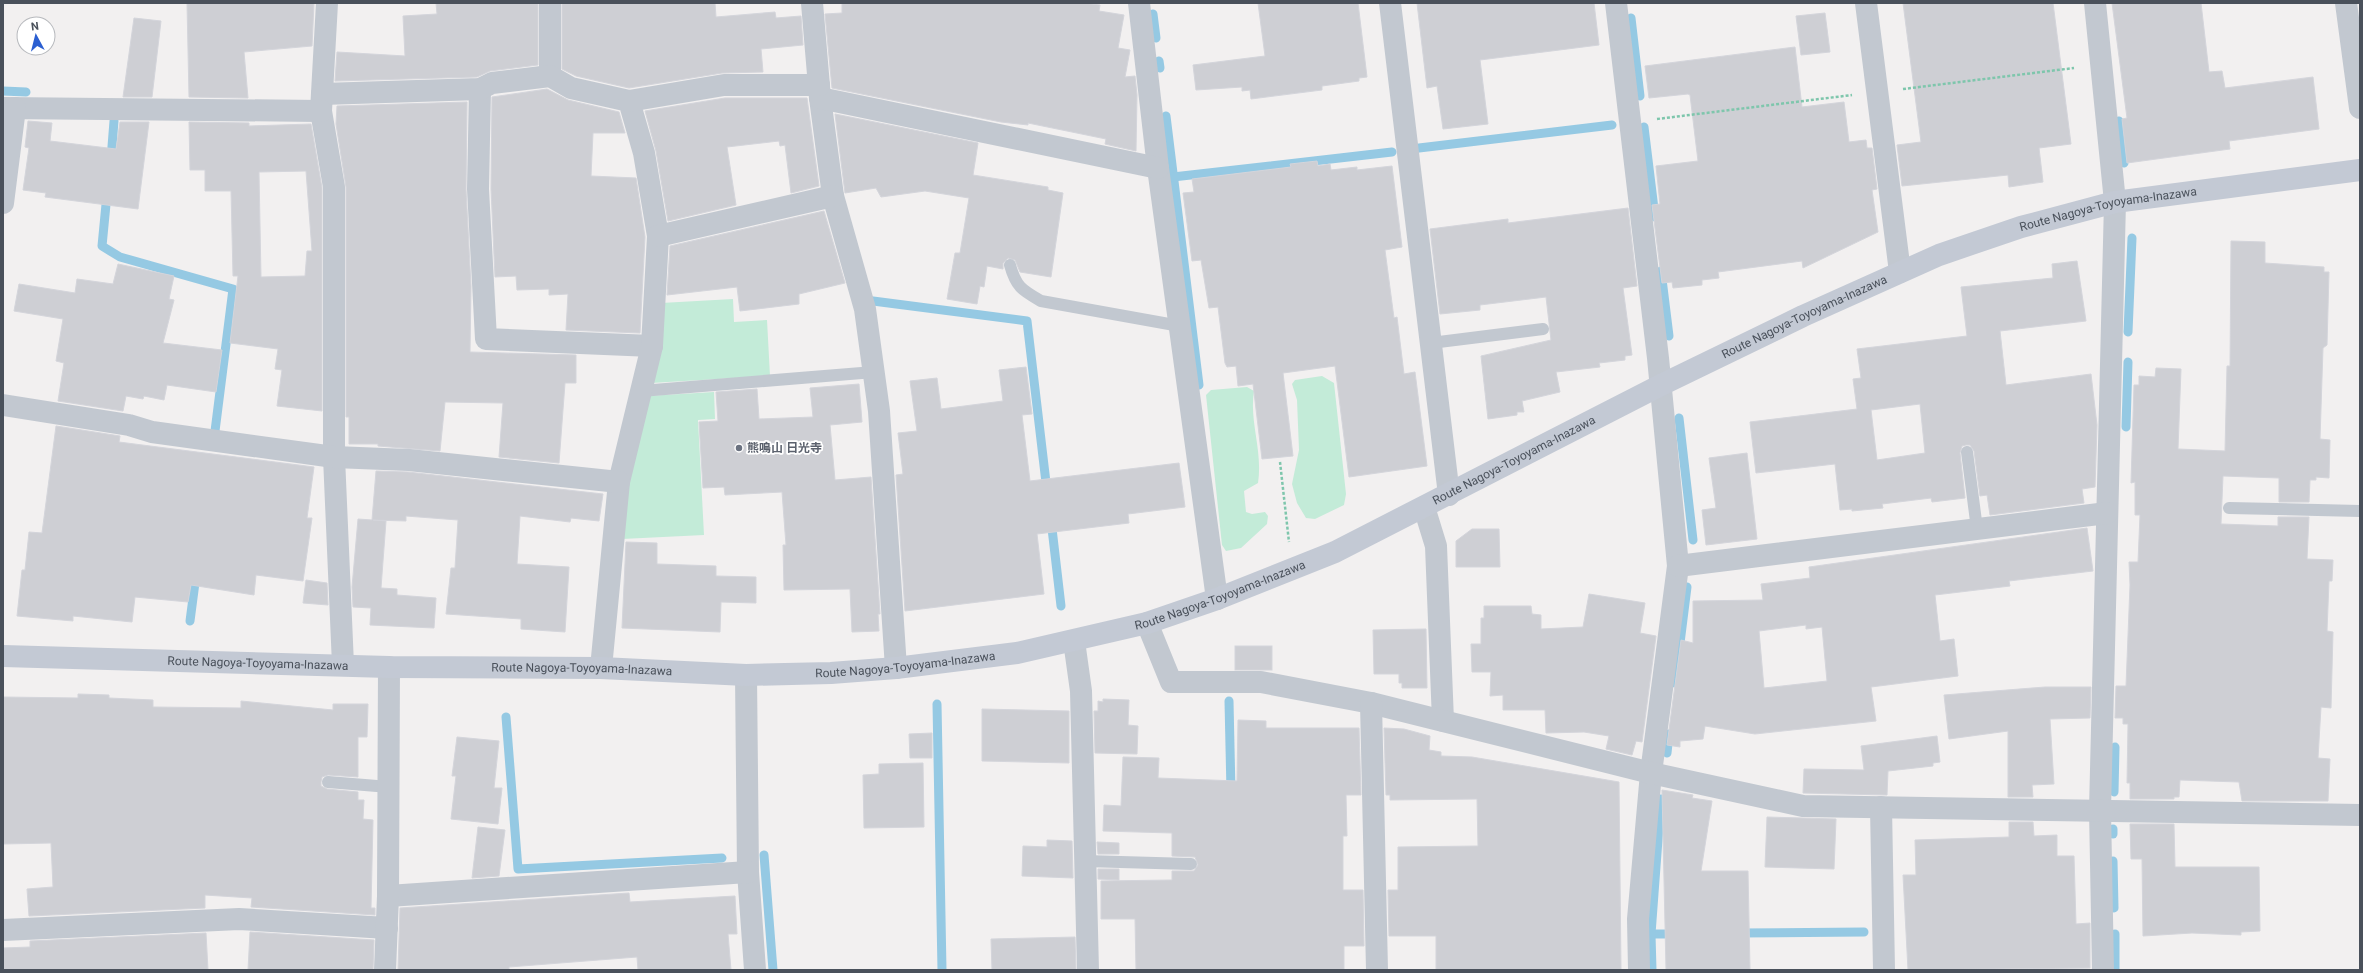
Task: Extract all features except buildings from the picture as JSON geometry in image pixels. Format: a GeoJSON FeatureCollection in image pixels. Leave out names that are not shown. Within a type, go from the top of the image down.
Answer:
{"type":"FeatureCollection","features":[{"type":"Feature","properties":{"kind":"main road","name":"Route Nagoya-Toyoyama-Inazawa"},"geometry":{"type":"LineString","coordinates":[[3,656],[389,667],[601,668],[746,675],[831,673],[896,668],[1017,654],[1147,623],[1217,599],[1335,552],[1661,386],[1803,316],[1939,255],[2021,227],[2115,202],[2360,170]]}},
{"type":"Feature","properties":{"kind":"street"},"geometry":{"type":"LineString","coordinates":[[327,3],[322,102],[334,187],[334,457],[343,665]]}},
{"type":"Feature","properties":{"kind":"street"},"geometry":{"type":"LineString","coordinates":[[550,3],[550,76]]}},
{"type":"Feature","properties":{"kind":"street"},"geometry":{"type":"LineString","coordinates":[[812,3],[820,91],[833,196],[865,309],[879,411],[896,668]]}},
{"type":"Feature","properties":{"kind":"street"},"geometry":{"type":"LineString","coordinates":[[1139,3],[1158,168],[1217,599]]}},
{"type":"Feature","properties":{"kind":"street"},"geometry":{"type":"LineString","coordinates":[[1390,3],[1449,495]]}},
{"type":"Feature","properties":{"kind":"street"},"geometry":{"type":"LineString","coordinates":[[1616,3],[1661,386],[1678,566],[1651,773],[1638,919],[1639,970]]}},
{"type":"Feature","properties":{"kind":"street"},"geometry":{"type":"LineString","coordinates":[[1866,3],[1900,272]]}},
{"type":"Feature","properties":{"kind":"street"},"geometry":{"type":"LineString","coordinates":[[2095,3],[2115,202],[2100,810],[2103,970]]}},
{"type":"Feature","properties":{"kind":"street"},"geometry":{"type":"LineString","coordinates":[[2346,3],[2360,108]]}},
{"type":"Feature","properties":{"kind":"street"},"geometry":{"type":"LineString","coordinates":[[3,203],[9,108],[322,102],[480,89],[492,83],[550,76],[571,88],[629,101],[724,85],[820,91],[1158,168]]}},
{"type":"Feature","properties":{"kind":"street"},"geometry":{"type":"LineString","coordinates":[[480,89],[478,189],[486,339],[652,346]]}},
{"type":"Feature","properties":{"kind":"street"},"geometry":{"type":"LineString","coordinates":[[601,668],[619,482],[652,346],[658,236],[644,153],[629,101]]}},
{"type":"Feature","properties":{"kind":"street"},"geometry":{"type":"LineString","coordinates":[[658,236],[833,196]]}},
{"type":"Feature","properties":{"kind":"street"},"geometry":{"type":"LineString","coordinates":[[3,405],[129,425],[152,432],[334,457],[409,460],[619,482]]}},
{"type":"Feature","properties":{"kind":"street"},"geometry":{"type":"LineString","coordinates":[[1424,507],[1436,546],[1444,721]]}},
{"type":"Feature","properties":{"kind":"street"},"geometry":{"type":"LineString","coordinates":[[1678,566],[2107,513]]}},
{"type":"Feature","properties":{"kind":"street"},"geometry":{"type":"LineString","coordinates":[[1147,623],[1171,682],[1261,682],[1371,703],[1651,773],[1803,806],[2360,815]]}},
{"type":"Feature","properties":{"kind":"street"},"geometry":{"type":"LineString","coordinates":[[1074,641],[1081,691],[1088,970]]}},
{"type":"Feature","properties":{"kind":"street"},"geometry":{"type":"LineString","coordinates":[[385,970],[388,896],[389,667]]}},
{"type":"Feature","properties":{"kind":"street"},"geometry":{"type":"LineString","coordinates":[[746,675],[748,872],[755,970]]}},
{"type":"Feature","properties":{"kind":"street"},"geometry":{"type":"LineString","coordinates":[[1371,703],[1377,970]]}},
{"type":"Feature","properties":{"kind":"street"},"geometry":{"type":"LineString","coordinates":[[1881,807],[1884,970]]}},
{"type":"Feature","properties":{"kind":"street"},"geometry":{"type":"LineString","coordinates":[[388,896],[748,872]]}},
{"type":"Feature","properties":{"kind":"street"},"geometry":{"type":"LineString","coordinates":[[3,930],[240,919],[387,928]]}},
{"type":"Feature","properties":{"kind":"lane"},"geometry":{"type":"LineString","coordinates":[[1010,265],[1014,281],[1025,292],[1041,301],[1180,326]]}},
{"type":"Feature","properties":{"kind":"lane"},"geometry":{"type":"LineString","coordinates":[[1431,343],[1543,329]]}},
{"type":"Feature","properties":{"kind":"lane"},"geometry":{"type":"LineString","coordinates":[[641,391],[874,372]]}},
{"type":"Feature","properties":{"kind":"lane"},"geometry":{"type":"LineString","coordinates":[[1967,452],[1976,529]]}},
{"type":"Feature","properties":{"kind":"lane"},"geometry":{"type":"LineString","coordinates":[[2229,508],[2360,511]]}},
{"type":"Feature","properties":{"kind":"lane"},"geometry":{"type":"LineString","coordinates":[[328,782],[389,787]]}},
{"type":"Feature","properties":{"kind":"lane"},"geometry":{"type":"LineString","coordinates":[[1085,861],[1191,864]]}},
{"type":"Feature","properties":{"kind":"path"},"geometry":{"type":"LineString","coordinates":[[1280,462],[1290,543]]}},
{"type":"Feature","properties":{"kind":"green space"},"geometry":{"type":"Polygon","coordinates":[[[733,299],[734,322],[767,320],[770,376],[651,383],[661,303],[733,299]]]}},
{"type":"Feature","properties":{"kind":"green space"},"geometry":{"type":"Polygon","coordinates":[[[1322,376],[1334,383],[1346,494],[1344,505],[1315,519],[1306,518],[1297,503],[1292,484],[1299,450],[1297,400],[1292,384],[1295,380],[1322,376]]]}},
{"type":"Feature","properties":{"kind":"green space"},"geometry":{"type":"Polygon","coordinates":[[[1247,387],[1254,391],[1253,414],[1258,448],[1259,471],[1258,483],[1244,491],[1246,512],[1252,514],[1265,512],[1268,516],[1267,524],[1241,548],[1226,551],[1222,545],[1206,395],[1211,390],[1247,387]]]}},
{"type":"Feature","properties":{"kind":"green space"},"geometry":{"type":"Polygon","coordinates":[[[714,392],[715,419],[698,420],[704,535],[622,539],[627,485],[647,396],[714,392]]]}},
{"type":"Feature","properties":{"kind":"waterway"},"geometry":{"type":"LineString","coordinates":[[1153,14],[1156,38]]}},
{"type":"Feature","properties":{"kind":"waterway"},"geometry":{"type":"LineString","coordinates":[[1631,18],[1640,96]]}},
{"type":"Feature","properties":{"kind":"waterway"},"geometry":{"type":"LineString","coordinates":[[1159,61],[1160,68]]}},
{"type":"Feature","properties":{"kind":"waterway"},"geometry":{"type":"LineString","coordinates":[[3,91],[26,92]]}},
{"type":"Feature","properties":{"kind":"waterway"},"geometry":{"type":"LineString","coordinates":[[1166,116],[1199,385]]}},
{"type":"Feature","properties":{"kind":"waterway"},"geometry":{"type":"LineString","coordinates":[[111,159],[114,121]]}},
{"type":"Feature","properties":{"kind":"waterway"},"geometry":{"type":"LineString","coordinates":[[2119,121],[2124,163]]}},
{"type":"Feature","properties":{"kind":"waterway"},"geometry":{"type":"LineString","coordinates":[[1419,148],[1612,125]]}},
{"type":"Feature","properties":{"kind":"waterway"},"geometry":{"type":"LineString","coordinates":[[1644,127],[1655,217]]}},
{"type":"Feature","properties":{"kind":"waterway"},"geometry":{"type":"LineString","coordinates":[[1173,177],[1392,152]]}},
{"type":"Feature","properties":{"kind":"waterway"},"geometry":{"type":"LineString","coordinates":[[107,194],[102,246],[120,257],[233,289],[215,431]]}},
{"type":"Feature","properties":{"kind":"waterway"},"geometry":{"type":"LineString","coordinates":[[2128,332],[2132,238]]}},
{"type":"Feature","properties":{"kind":"waterway"},"geometry":{"type":"LineString","coordinates":[[1661,271],[1669,336]]}},
{"type":"Feature","properties":{"kind":"waterway"},"geometry":{"type":"LineString","coordinates":[[873,301],[1027,321],[1047,491]]}},
{"type":"Feature","properties":{"kind":"waterway"},"geometry":{"type":"LineString","coordinates":[[2126,427],[2128,362]]}},
{"type":"Feature","properties":{"kind":"waterway"},"geometry":{"type":"LineString","coordinates":[[1679,418],[1693,540]]}},
{"type":"Feature","properties":{"kind":"waterway"},"geometry":{"type":"LineString","coordinates":[[1051,520],[1061,606]]}},
{"type":"Feature","properties":{"kind":"waterway"},"geometry":{"type":"LineString","coordinates":[[190,621],[196,575]]}},
{"type":"Feature","properties":{"kind":"waterway"},"geometry":{"type":"LineString","coordinates":[[1675,683],[1687,587]]}},
{"type":"Feature","properties":{"kind":"waterway"},"geometry":{"type":"LineString","coordinates":[[1229,701],[1231,792]]}},
{"type":"Feature","properties":{"kind":"waterway"},"geometry":{"type":"LineString","coordinates":[[937,704],[942,970]]}},
{"type":"Feature","properties":{"kind":"waterway"},"geometry":{"type":"LineString","coordinates":[[506,717],[518,869],[722,858]]}},
{"type":"Feature","properties":{"kind":"waterway"},"geometry":{"type":"LineString","coordinates":[[1667,753],[1669,734]]}},
{"type":"Feature","properties":{"kind":"waterway"},"geometry":{"type":"LineString","coordinates":[[2114,792],[2115,747]]}},
{"type":"Feature","properties":{"kind":"waterway"},"geometry":{"type":"LineString","coordinates":[[1652,970],[1651,934],[1661,799]]}},
{"type":"Feature","properties":{"kind":"waterway"},"geometry":{"type":"LineString","coordinates":[[2113,829],[2113,834]]}},
{"type":"Feature","properties":{"kind":"waterway"},"geometry":{"type":"LineString","coordinates":[[764,855],[773,970]]}},
{"type":"Feature","properties":{"kind":"waterway"},"geometry":{"type":"LineString","coordinates":[[2113,861],[2114,908]]}},
{"type":"Feature","properties":{"kind":"waterway"},"geometry":{"type":"LineString","coordinates":[[1737,933],[1864,932]]}},
{"type":"Feature","properties":{"kind":"waterway"},"geometry":{"type":"LineString","coordinates":[[1651,934],[1676,934]]}},
{"type":"Feature","properties":{"kind":"waterway"},"geometry":{"type":"LineString","coordinates":[[2115,934],[2115,970]]}},
{"type":"Feature","properties":{"kind":"place","name":"熊鳴山 日光寺"},"geometry":{"type":"Point","coordinates":[739,448]}}]}
